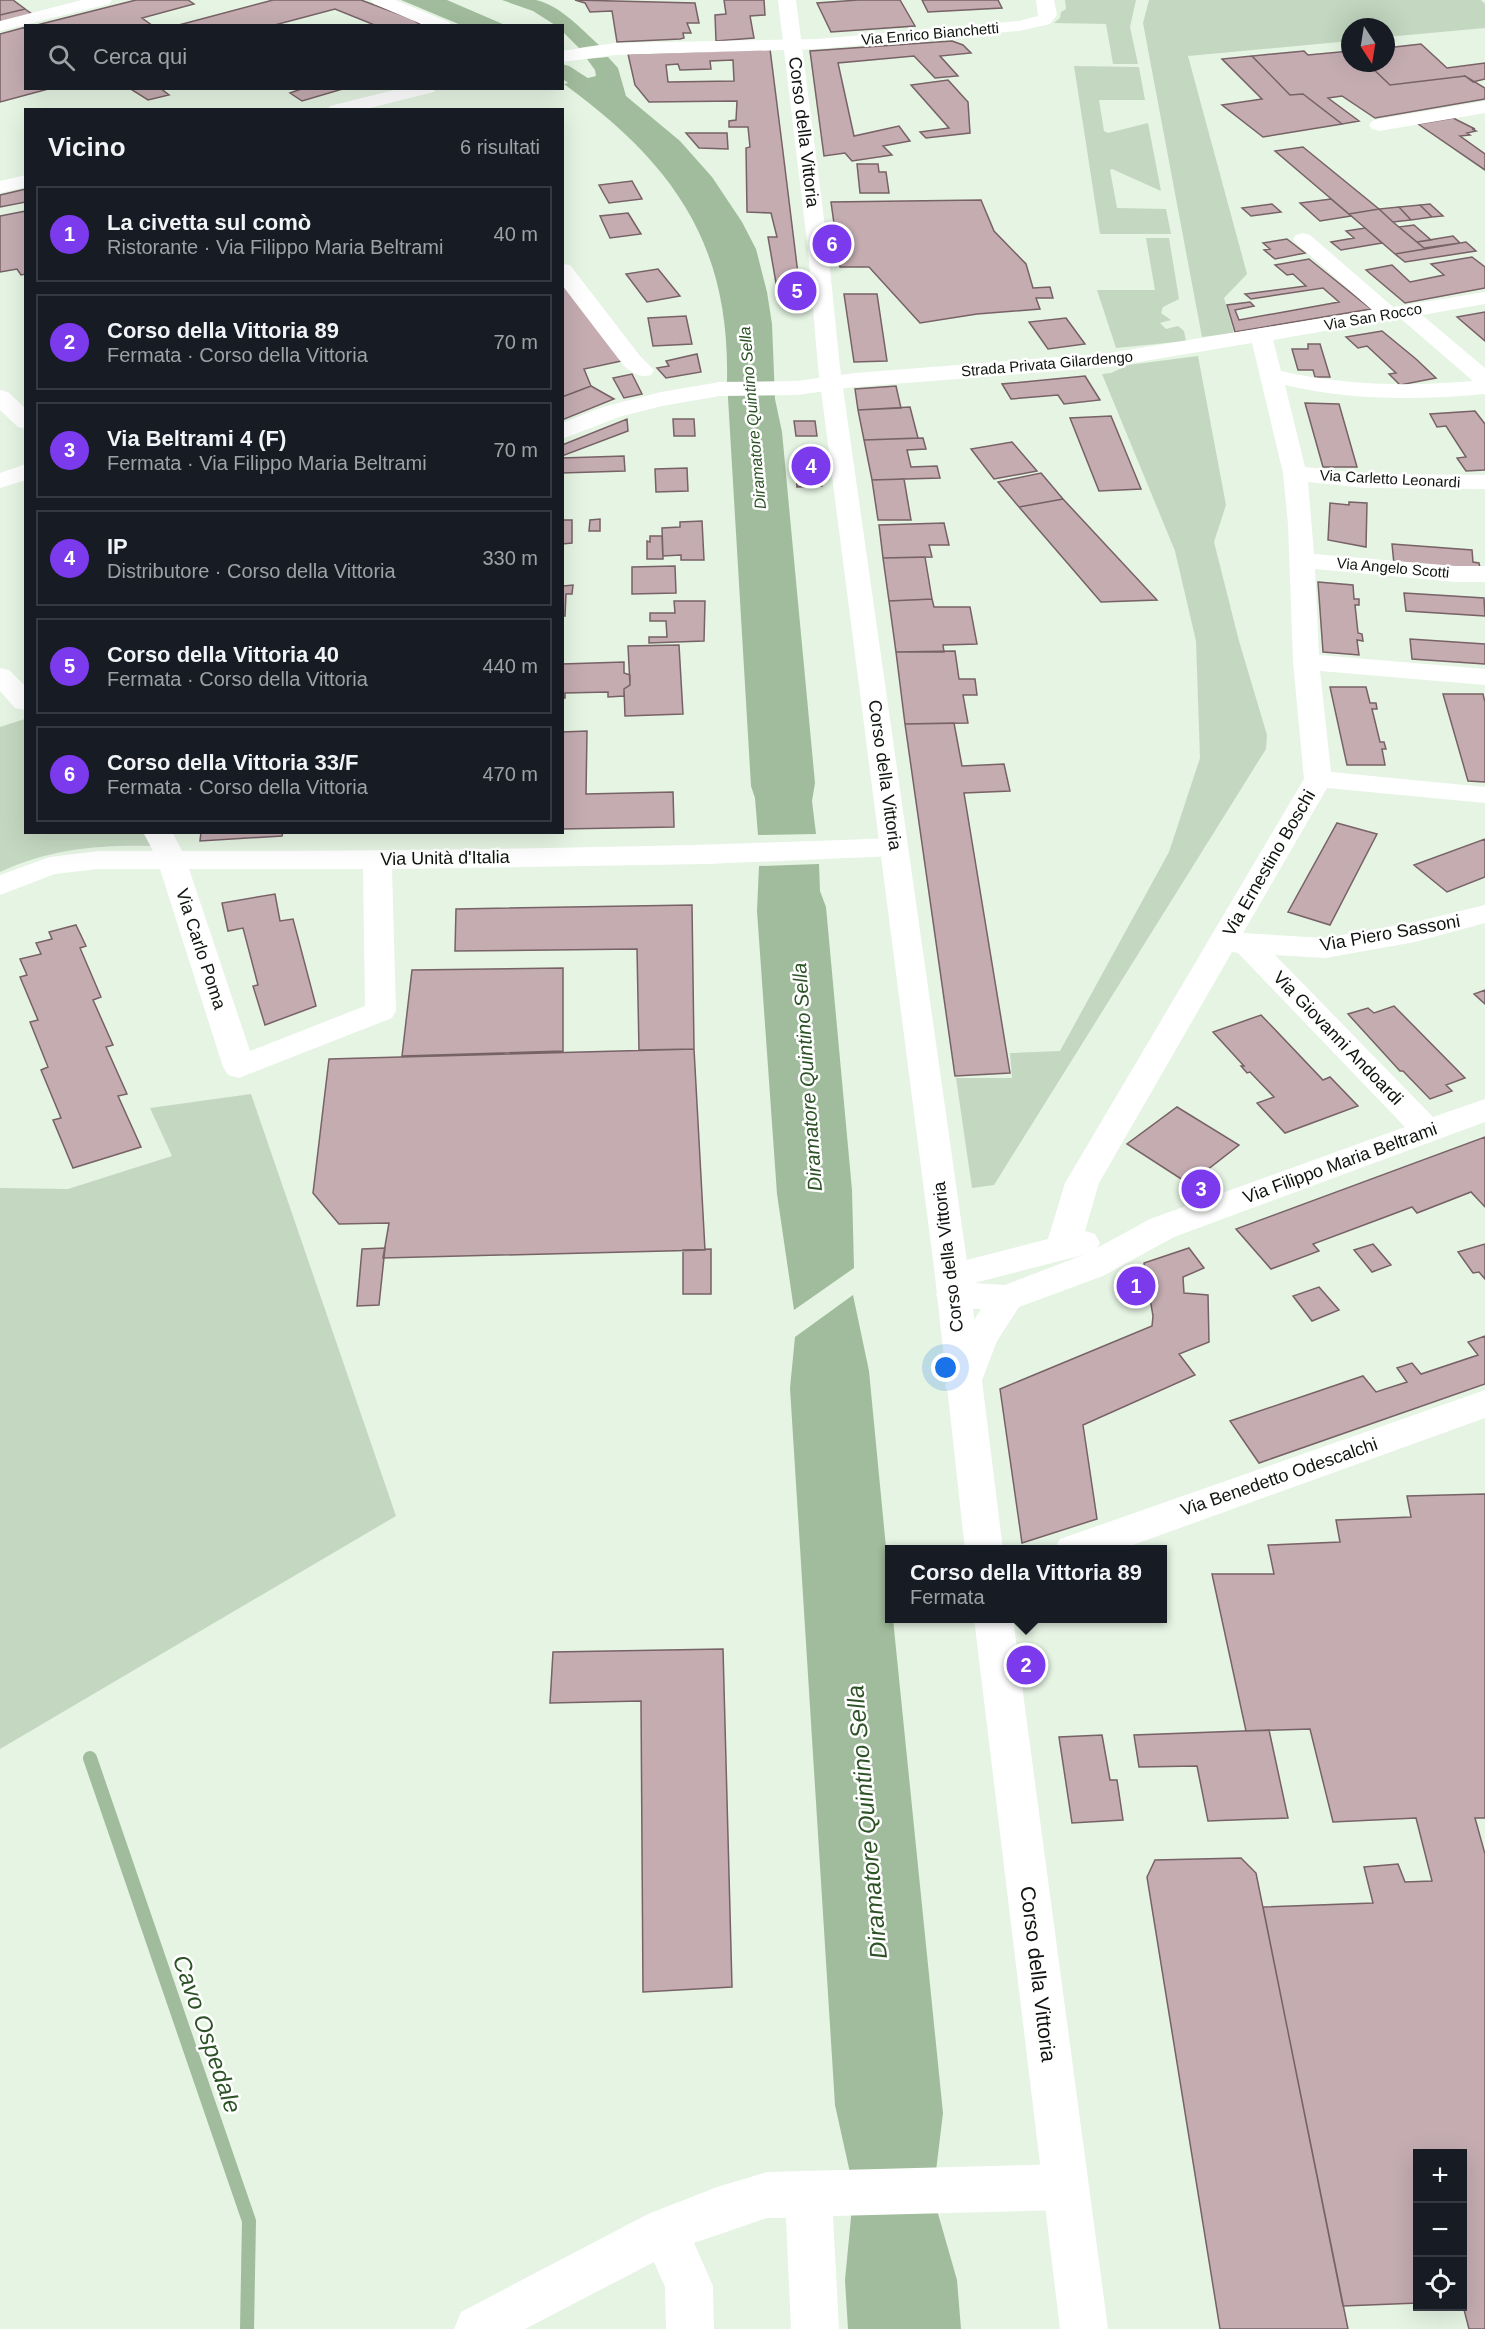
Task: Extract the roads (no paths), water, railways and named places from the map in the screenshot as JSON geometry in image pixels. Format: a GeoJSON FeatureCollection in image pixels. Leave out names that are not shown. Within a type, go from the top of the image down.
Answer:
{"type":"FeatureCollection","features":[{"type":"Feature","properties":{"kind":"street"},"geometry":{"type":"LineString","coordinates":[[0,26],[103,0]]}},
{"type":"Feature","properties":{"kind":"street"},"geometry":{"type":"LineString","coordinates":[[380,0],[438,24]]}},
{"type":"Feature","properties":{"kind":"street","name":"Corso della Vittoria"},"geometry":{"type":"LineString","coordinates":[[787,0],[833,384],[952,1285],[983,1545]]}},
{"type":"Feature","properties":{"kind":"street","name":"Via Enrico Bianchetti"},"geometry":{"type":"LineString","coordinates":[[793,44],[818,44],[1035,24],[1044,20],[1048,15],[1046,0]]}},
{"type":"Feature","properties":{"kind":"street"},"geometry":{"type":"LineString","coordinates":[[564,57],[615,49],[793,44]]}},
{"type":"Feature","properties":{"kind":"street"},"geometry":{"type":"LineString","coordinates":[[346,108],[420,90]]}},
{"type":"Feature","properties":{"kind":"street"},"geometry":{"type":"LineString","coordinates":[[1378,125],[1485,107]]}},
{"type":"Feature","properties":{"kind":"street"},"geometry":{"type":"LineString","coordinates":[[0,187],[24,181]]}},
{"type":"Feature","properties":{"kind":"street"},"geometry":{"type":"LineString","coordinates":[[1303,239],[1485,380]]}},
{"type":"Feature","properties":{"kind":"street"},"geometry":{"type":"LineString","coordinates":[[564,273],[632,361],[643,370]]}},
{"type":"Feature","properties":{"kind":"street","name":"Via San Rocco"},"geometry":{"type":"LineString","coordinates":[[1261,336],[1485,298]]}},
{"type":"Feature","properties":{"kind":"street","name":"Strada Privata Gilardengo"},"geometry":{"type":"LineString","coordinates":[[564,431],[611,412],[661,399],[728,389],[797,388],[1109,360],[1261,336]]}},
{"type":"Feature","properties":{"kind":"street","name":"Via Ernestino Boschi"},"geometry":{"type":"LineString","coordinates":[[1063,1247],[1082,1183],[1236,943],[1318,779],[1306,662],[1295,473],[1261,336]]}},
{"type":"Feature","properties":{"kind":"street"},"geometry":{"type":"LineString","coordinates":[[1271,375],[1305,384],[1380,393],[1433,392],[1485,387]]}},
{"type":"Feature","properties":{"kind":"street"},"geometry":{"type":"LineString","coordinates":[[0,397],[24,420]]}},
{"type":"Feature","properties":{"kind":"street"},"geometry":{"type":"LineString","coordinates":[[0,481],[24,472]]}},
{"type":"Feature","properties":{"kind":"street","name":"Via Carletto Leonardi"},"geometry":{"type":"LineString","coordinates":[[1295,473],[1365,481],[1485,482]]}},
{"type":"Feature","properties":{"kind":"street","name":"Via Angelo Scotti"},"geometry":{"type":"LineString","coordinates":[[1301,560],[1455,574],[1485,574]]}},
{"type":"Feature","properties":{"kind":"street"},"geometry":{"type":"LineString","coordinates":[[1306,662],[1485,677]]}},
{"type":"Feature","properties":{"kind":"street"},"geometry":{"type":"LineString","coordinates":[[0,676],[24,700]]}},
{"type":"Feature","properties":{"kind":"street"},"geometry":{"type":"LineString","coordinates":[[0,711],[24,703]]}},
{"type":"Feature","properties":{"kind":"street"},"geometry":{"type":"LineString","coordinates":[[1318,779],[1485,795]]}},
{"type":"Feature","properties":{"kind":"street","name":"Via Carlo Poma"},"geometry":{"type":"LineString","coordinates":[[158,834],[172,860],[239,1067],[381,1011],[377,860]]}},
{"type":"Feature","properties":{"kind":"street","name":"Via Unità d'Italia"},"geometry":{"type":"LineString","coordinates":[[0,886],[50,866],[98,860],[377,860],[479,845],[708,855],[894,847]]}},
{"type":"Feature","properties":{"kind":"street","name":"Via Piero Sassoni"},"geometry":{"type":"LineString","coordinates":[[1236,943],[1325,948],[1414,932],[1485,914]]}},
{"type":"Feature","properties":{"kind":"street","name":"Via Giovanni Andoardi"},"geometry":{"type":"LineString","coordinates":[[1236,943],[1428,1131]]}},
{"type":"Feature","properties":{"kind":"street","name":"Via Filippo Maria Beltrami"},"geometry":{"type":"LineString","coordinates":[[952,1285],[1007,1299],[1091,1267],[1162,1228],[1485,1110]]}},
{"type":"Feature","properties":{"kind":"street","name":"Via Filippo Maria Beltrami"},"geometry":{"type":"LineString","coordinates":[[952,1285],[1063,1247],[1162,1228]]}},
{"type":"Feature","properties":{"kind":"street"},"geometry":{"type":"LineString","coordinates":[[963,1386],[981,1338],[1007,1299]]}},
{"type":"Feature","properties":{"kind":"street","name":"Via Benedetto Odescalchi"},"geometry":{"type":"LineString","coordinates":[[1087,1545],[1485,1404]]}},
{"type":"Feature","properties":{"kind":"street","name":"Corso della Vittoria"},"geometry":{"type":"LineString","coordinates":[[994,1623],[1064,2187],[1084,2329]]}},
{"type":"Feature","properties":{"kind":"street"},"geometry":{"type":"LineString","coordinates":[[478,2329],[665,2231],[717,2210],[767,2195],[1064,2187]]}},
{"type":"Feature","properties":{"kind":"street"},"geometry":{"type":"LineString","coordinates":[[815,2329],[829,2193]]}},
{"type":"Feature","properties":{"kind":"street"},"geometry":{"type":"LineString","coordinates":[[665,2231],[689,2286],[690,2329]]}},
{"type":"Feature","properties":{"kind":"water"},"geometry":{"type":"Polygon","coordinates":[[[401,0],[447,0],[503,24],[459,24],[401,0]]]}},
{"type":"Feature","properties":{"kind":"water"},"geometry":{"type":"Polygon","coordinates":[[[502,0],[536,0],[554,7],[599,45],[579,48],[564,33],[564,24],[553,24],[533,11],[502,0]]]}},
{"type":"Feature","properties":{"kind":"water"},"geometry":{"type":"Polygon","coordinates":[[[608,57],[618,68],[626,96],[680,141],[712,177],[742,222],[756,249],[772,324],[775,399],[782,432],[815,783],[812,801],[816,834],[758,835],[755,798],[751,786],[725,332],[718,287],[705,247],[687,210],[664,176],[635,144],[564,84],[596,76],[595,70],[587,59],[608,57]]]}},
{"type":"Feature","properties":{"kind":"water"},"geometry":{"type":"Polygon","coordinates":[[[819,864],[820,891],[826,907],[852,1190],[854,1268],[794,1310],[777,1194],[757,911],[759,866],[819,864]]]}},
{"type":"Feature","properties":{"kind":"water"},"geometry":{"type":"Polygon","coordinates":[[[853,1295],[869,1371],[886,1545],[885,1623],[893,1623],[943,2113],[935,2179],[852,2182],[835,2105],[790,1388],[795,1337],[853,1295]]]}},
{"type":"Feature","properties":{"kind":"water"},"geometry":{"type":"Polygon","coordinates":[[[935,2203],[957,2280],[961,2329],[848,2329],[845,2280],[852,2207],[935,2203]]]}},
{"type":"Feature","properties":{"kind":"waterway","name":"Diramatore Quintino Sella"},"geometry":{"type":"LineString","coordinates":[[564,71],[618,106]]}},
{"type":"Feature","properties":{"kind":"waterway","name":"Cavo Ospedale"},"geometry":{"type":"LineString","coordinates":[[90,1758],[249,2221],[247,2329]]}},
{"type":"Feature","properties":{"kind":"place","name":"Corso della Vittoria 33/F"},"geometry":{"type":"Point","coordinates":[832,244]}},
{"type":"Feature","properties":{"kind":"place","name":"Corso della Vittoria 40"},"geometry":{"type":"Point","coordinates":[797,291]}},
{"type":"Feature","properties":{"kind":"place","name":"IP"},"geometry":{"type":"Point","coordinates":[811,466]}},
{"type":"Feature","properties":{"kind":"place","name":"Via Beltrami 4 (F)"},"geometry":{"type":"Point","coordinates":[1201,1189]}},
{"type":"Feature","properties":{"kind":"place","name":"La civetta sul comò"},"geometry":{"type":"Point","coordinates":[1136,1286]}},
{"type":"Feature","properties":{"kind":"place","name":"Corso della Vittoria 89"},"geometry":{"type":"Point","coordinates":[1026,1665]}}]}
